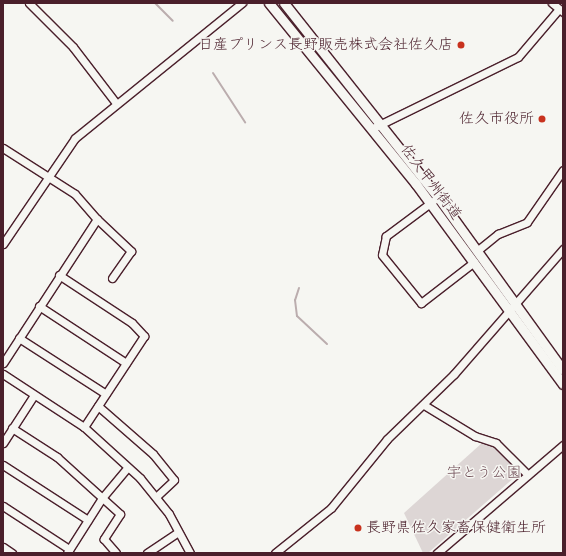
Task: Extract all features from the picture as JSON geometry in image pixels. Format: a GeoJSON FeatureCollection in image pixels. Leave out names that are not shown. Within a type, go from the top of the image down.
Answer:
{"type":"FeatureCollection","features":[{"type":"Feature","properties":{"kind":"main road","name":"佐久甲州街道"},"geometry":{"type":"LineString","coordinates":[[269,3],[377,126]]}},
{"type":"Feature","properties":{"kind":"main road","name":"佐久甲州街道"},"geometry":{"type":"LineString","coordinates":[[284,3],[434,200],[478,250],[512,307],[563,384]]}},
{"type":"Feature","properties":{"kind":"main road","name":"佐久甲州街道"},"geometry":{"type":"LineString","coordinates":[[434,200],[474,262],[563,370]]}},
{"type":"Feature","properties":{"kind":"street"},"geometry":{"type":"LineString","coordinates":[[29,3],[73,47],[116,103]]}},
{"type":"Feature","properties":{"kind":"street"},"geometry":{"type":"LineString","coordinates":[[3,244],[46,177],[75,138],[116,103],[242,3]]}},
{"type":"Feature","properties":{"kind":"street"},"geometry":{"type":"LineString","coordinates":[[377,126],[518,58],[561,11],[552,3]]}},
{"type":"Feature","properties":{"kind":"street"},"geometry":{"type":"LineString","coordinates":[[3,148],[46,177],[75,194],[97,219],[131,251],[112,278]]}},
{"type":"Feature","properties":{"kind":"street"},"geometry":{"type":"LineString","coordinates":[[478,250],[498,234],[527,222],[563,170]]}},
{"type":"Feature","properties":{"kind":"street"},"geometry":{"type":"LineString","coordinates":[[434,200],[386,236],[382,255],[420,303],[474,262]]}},
{"type":"Feature","properties":{"kind":"street"},"geometry":{"type":"LineString","coordinates":[[3,363],[59,275],[97,219]]}},
{"type":"Feature","properties":{"kind":"street"},"geometry":{"type":"LineString","coordinates":[[275,553],[331,508],[387,439],[424,404],[563,249]]}},
{"type":"Feature","properties":{"kind":"street"},"geometry":{"type":"LineString","coordinates":[[59,275],[132,323],[144,336],[84,427]]}},
{"type":"Feature","properties":{"kind":"street"},"geometry":{"type":"LineString","coordinates":[[39,306],[126,363]]}},
{"type":"Feature","properties":{"kind":"street"},"geometry":{"type":"LineString","coordinates":[[19,338],[106,394]]}},
{"type":"Feature","properties":{"kind":"street"},"geometry":{"type":"LineString","coordinates":[[3,374],[84,427],[128,467],[157,496],[190,553]]}},
{"type":"Feature","properties":{"kind":"street"},"geometry":{"type":"LineString","coordinates":[[3,443],[34,395]]}},
{"type":"Feature","properties":{"kind":"street"},"geometry":{"type":"LineString","coordinates":[[424,404],[475,436],[496,443],[528,475]]}},
{"type":"Feature","properties":{"kind":"street"},"geometry":{"type":"LineString","coordinates":[[98,406],[153,454],[174,480],[157,496]]}},
{"type":"Feature","properties":{"kind":"street"},"geometry":{"type":"LineString","coordinates":[[12,428],[57,457],[120,514],[104,540],[116,553]]}},
{"type":"Feature","properties":{"kind":"street"},"geometry":{"type":"LineString","coordinates":[[437,553],[563,445]]}},
{"type":"Feature","properties":{"kind":"street"},"geometry":{"type":"LineString","coordinates":[[3,465],[88,520]]}},
{"type":"Feature","properties":{"kind":"street"},"geometry":{"type":"LineString","coordinates":[[3,506],[68,551],[102,498],[128,467]]}},
{"type":"Feature","properties":{"kind":"street"},"geometry":{"type":"LineString","coordinates":[[147,553],[178,532]]}},
{"type":"Feature","properties":{"kind":"street"},"geometry":{"type":"LineString","coordinates":[[3,547],[12,553]]}},
{"type":"Feature","properties":{"kind":"green space","name":"宇とう公園"},"geometry":{"type":"Polygon","coordinates":[[[482,443],[494,446],[517,472],[516,476],[428,553],[423,553],[404,513],[482,443]]]}},
{"type":"Feature","properties":{"kind":"waterway"},"geometry":{"type":"LineString","coordinates":[[155,3],[173,21]]}},
{"type":"Feature","properties":{"kind":"waterway"},"geometry":{"type":"LineString","coordinates":[[213,73],[245,122]]}},
{"type":"Feature","properties":{"kind":"waterway"},"geometry":{"type":"LineString","coordinates":[[299,288],[295,300],[297,316],[327,344]]}},
{"type":"Feature","properties":{"kind":"place","name":"日産プリンス長野販売株式会社佐久店"},"geometry":{"type":"Point","coordinates":[461,45]}},
{"type":"Feature","properties":{"kind":"place","name":"佐久市役所"},"geometry":{"type":"Point","coordinates":[542,119]}},
{"type":"Feature","properties":{"kind":"place","name":"長野県佐久家畜保健衛生所"},"geometry":{"type":"Point","coordinates":[358,528]}}]}
